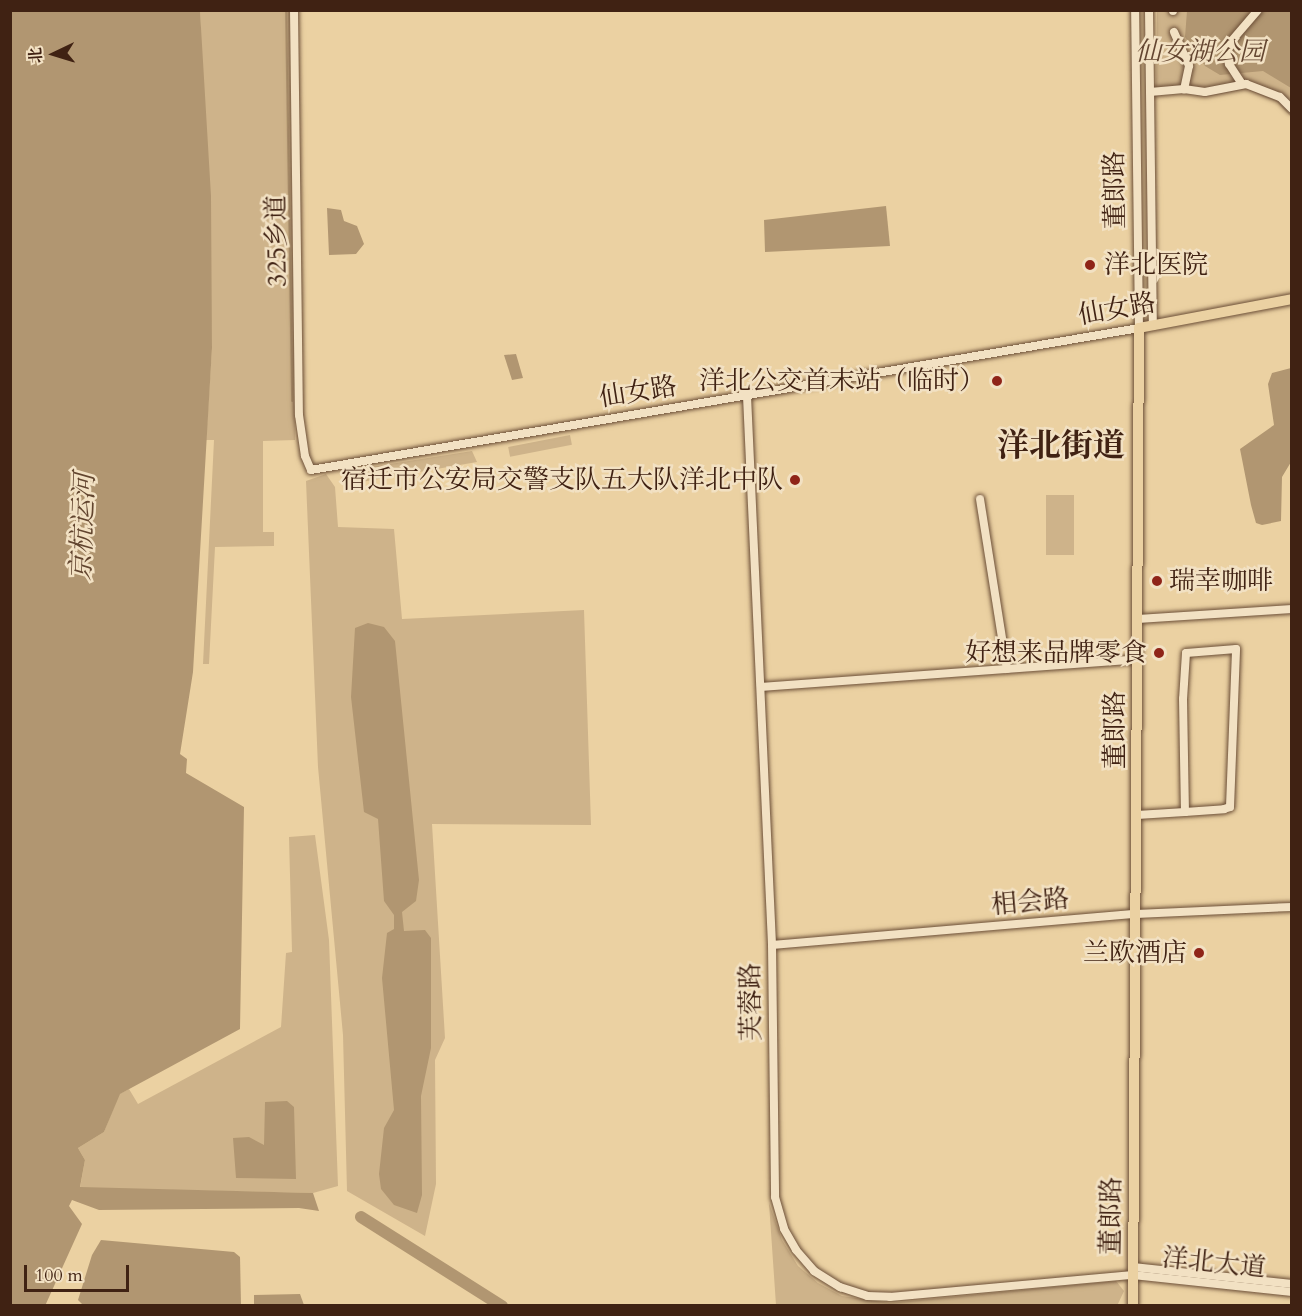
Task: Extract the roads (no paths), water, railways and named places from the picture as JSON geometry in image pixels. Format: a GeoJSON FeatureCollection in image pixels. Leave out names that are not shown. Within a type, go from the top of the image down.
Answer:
{"type":"FeatureCollection","features":[{"type":"Feature","properties":{"kind":"main road","name":"仙女路"},"geometry":{"type":"LineString","coordinates":[[1138,328],[1292,299]]}},
{"type":"Feature","properties":{"kind":"main road","name":"董郎路"},"geometry":{"type":"LineString","coordinates":[[1133,1305],[1138,328]]}},
{"type":"Feature","properties":{"kind":"street","name":"325乡道"},"geometry":{"type":"LineString","coordinates":[[294,10],[299,415],[305,456],[311,470]]}},
{"type":"Feature","properties":{"kind":"street","name":"董郎路"},"geometry":{"type":"LineString","coordinates":[[1135,10],[1138,328]]}},
{"type":"Feature","properties":{"kind":"street","name":"董郎路"},"geometry":{"type":"LineString","coordinates":[[1149,10],[1153,326]]}},
{"type":"Feature","properties":{"kind":"street"},"geometry":{"type":"LineString","coordinates":[[1239,81],[1229,64],[1228,45],[1258,10]]}},
{"type":"Feature","properties":{"kind":"street"},"geometry":{"type":"LineString","coordinates":[[1174,32],[1189,66],[1184,88]]}},
{"type":"Feature","properties":{"kind":"street"},"geometry":{"type":"LineString","coordinates":[[1150,92],[1184,88],[1205,92],[1239,81],[1268,91],[1292,109]]}},
{"type":"Feature","properties":{"kind":"street","name":"仙女路"},"geometry":{"type":"LineString","coordinates":[[311,470],[1138,328]]}},
{"type":"Feature","properties":{"kind":"street","name":"芙蓉路"},"geometry":{"type":"LineString","coordinates":[[747,396],[772,945],[775,1197],[783,1229],[814,1271],[840,1287],[890,1297],[1133,1271]]}},
{"type":"Feature","properties":{"kind":"street"},"geometry":{"type":"LineString","coordinates":[[980,499],[1007,669]]}},
{"type":"Feature","properties":{"kind":"street"},"geometry":{"type":"LineString","coordinates":[[1138,619],[1292,609]]}},
{"type":"Feature","properties":{"kind":"street"},"geometry":{"type":"LineString","coordinates":[[1137,815],[1185,812],[1228,808],[1231,805],[1236,649],[1186,653],[1183,699],[1185,812]]}},
{"type":"Feature","properties":{"kind":"street"},"geometry":{"type":"LineString","coordinates":[[761,687],[1138,659]]}},
{"type":"Feature","properties":{"kind":"street","name":"相会路"},"geometry":{"type":"LineString","coordinates":[[772,945],[1136,914],[1292,907]]}},
{"type":"Feature","properties":{"kind":"street","name":"洋北大道"},"geometry":{"type":"LineString","coordinates":[[1133,1271],[1292,1284]]}},
{"type":"Feature","properties":{"kind":"street","name":"洋北大道"},"geometry":{"type":"LineString","coordinates":[[1133,1271],[1292,1292]]}},
{"type":"Feature","properties":{"kind":"water","name":"京杭运河"},"geometry":{"type":"Polygon","coordinates":[[[11,10],[200,11],[211,196],[212,348],[193,672],[180,754],[187,759],[186,773],[244,807],[240,1029],[120,1094],[104,1132],[78,1148],[85,1160],[80,1187],[313,1193],[319,1211],[299,1208],[99,1210],[72,1200],[69,1206],[82,1224],[45,1306],[10,1305],[11,10]]]}},
{"type":"Feature","properties":{"kind":"water"},"geometry":{"type":"Polygon","coordinates":[[[1187,11],[1291,11],[1291,88],[1263,71],[1220,75],[1205,66],[1185,37],[1187,11]]]}},
{"type":"Feature","properties":{"kind":"water"},"geometry":{"type":"Polygon","coordinates":[[[886,206],[890,246],[765,252],[764,220],[886,206]]]}},
{"type":"Feature","properties":{"kind":"water"},"geometry":{"type":"Polygon","coordinates":[[[327,208],[341,210],[344,221],[357,226],[364,244],[356,254],[329,255],[327,208]]]}},
{"type":"Feature","properties":{"kind":"water"},"geometry":{"type":"Polygon","coordinates":[[[516,354],[523,378],[512,380],[504,355],[516,354]]]}},
{"type":"Feature","properties":{"kind":"water"},"geometry":{"type":"Polygon","coordinates":[[[1291,368],[1291,462],[1282,477],[1281,521],[1262,525],[1256,523],[1240,449],[1274,425],[1268,384],[1272,373],[1291,368]]]}},
{"type":"Feature","properties":{"kind":"water"},"geometry":{"type":"Polygon","coordinates":[[[368,623],[384,627],[395,641],[419,880],[416,901],[402,912],[404,931],[425,930],[431,938],[431,1048],[421,1096],[422,1195],[417,1213],[394,1205],[381,1189],[379,1174],[384,1128],[394,1110],[382,978],[387,933],[394,929],[394,915],[384,901],[378,819],[364,812],[351,697],[355,628],[368,623]]]}},
{"type":"Feature","properties":{"kind":"water"},"geometry":{"type":"Polygon","coordinates":[[[287,1101],[294,1107],[296,1179],[236,1178],[233,1138],[249,1137],[264,1145],[265,1102],[287,1101]]]}},
{"type":"Feature","properties":{"kind":"water"},"geometry":{"type":"Polygon","coordinates":[[[101,1240],[234,1252],[240,1257],[241,1305],[83,1305],[78,1300],[92,1255],[101,1240]]]}},
{"type":"Feature","properties":{"kind":"water"},"geometry":{"type":"Polygon","coordinates":[[[300,1294],[304,1305],[254,1305],[254,1295],[300,1294]]]}},
{"type":"Feature","properties":{"kind":"waterway"},"geometry":{"type":"LineString","coordinates":[[286,10],[292,401]]}},
{"type":"Feature","properties":{"kind":"waterway"},"geometry":{"type":"LineString","coordinates":[[361,1217],[502,1306]]}},
{"type":"Feature","properties":{"kind":"place","name":"洋北医院"},"geometry":{"type":"Point","coordinates":[1090,265]}},
{"type":"Feature","properties":{"kind":"place","name":"洋北公交首末站（临时）"},"geometry":{"type":"Point","coordinates":[997,381]}},
{"type":"Feature","properties":{"kind":"place","name":"宿迁市公安局交警支队五大队洋北中队"},"geometry":{"type":"Point","coordinates":[795,480]}},
{"type":"Feature","properties":{"kind":"place","name":"瑞幸咖啡"},"geometry":{"type":"Point","coordinates":[1157,581]}},
{"type":"Feature","properties":{"kind":"place","name":"好想来品牌零食"},"geometry":{"type":"Point","coordinates":[1159,653]}},
{"type":"Feature","properties":{"kind":"place","name":"兰欧酒店"},"geometry":{"type":"Point","coordinates":[1199,953]}},
{"type":"Feature","properties":{"kind":"district","name":"洋北街道"},"geometry":{"type":"Point","coordinates":[1061,446]}},
{"type":"Feature","properties":{"kind":"park label","name":"仙女湖公园"},"geometry":{"type":"Point","coordinates":[1200,52]}}]}
